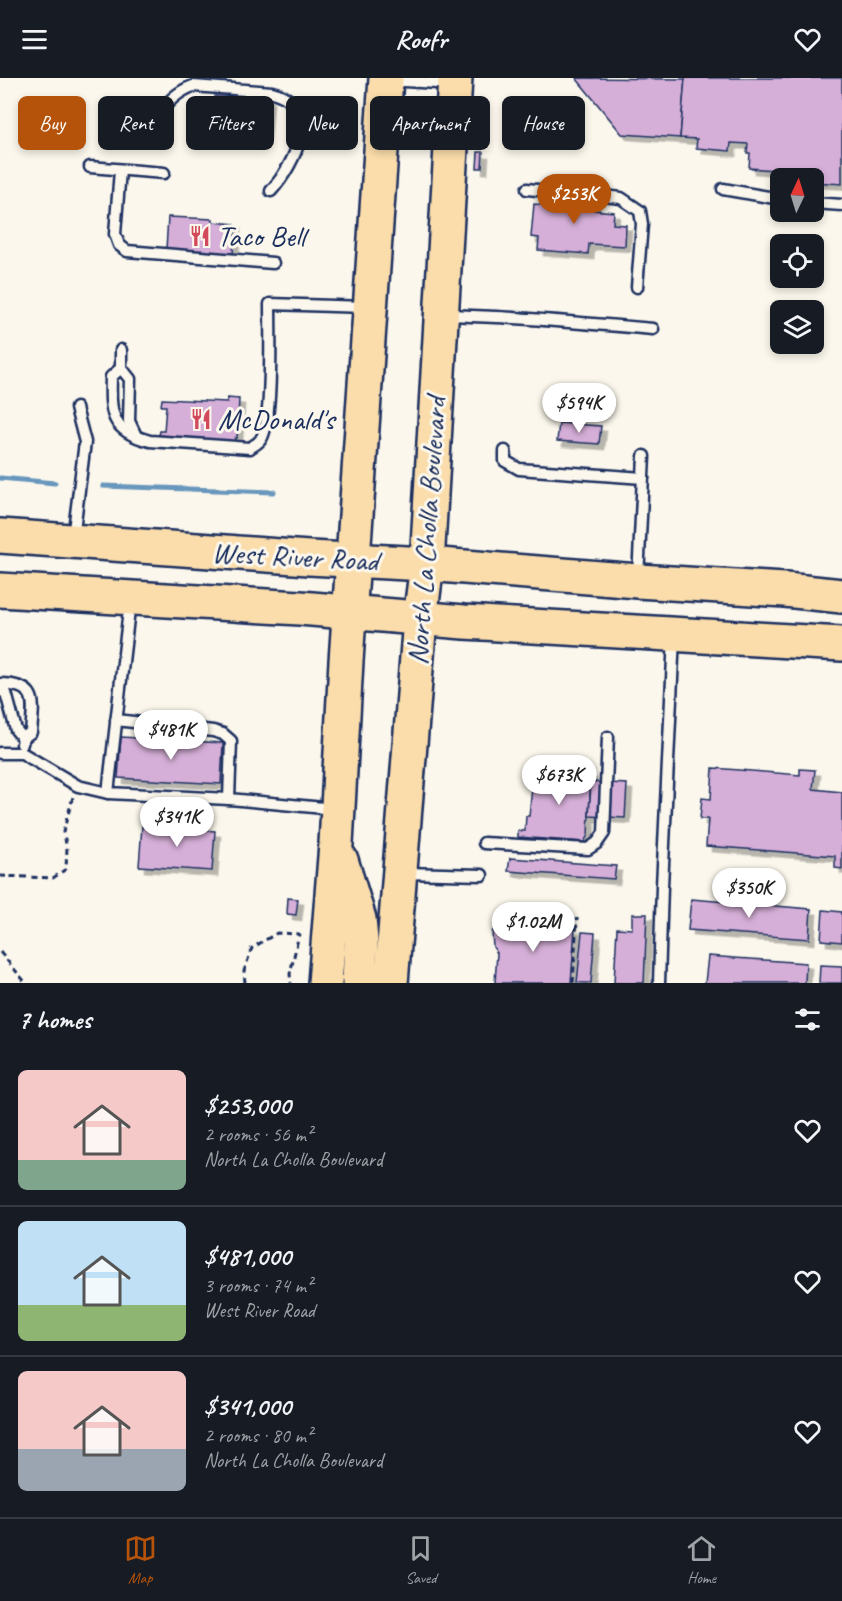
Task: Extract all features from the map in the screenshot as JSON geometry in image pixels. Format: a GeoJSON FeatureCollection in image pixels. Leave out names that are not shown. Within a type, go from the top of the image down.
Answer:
{"type":"FeatureCollection","features":[{"type":"Feature","properties":{"kind":"main road"},"geometry":{"type":"LineString","coordinates":[[325,983],[386,79]]}},
{"type":"Feature","properties":{"kind":"main road","name":"North La Cholla Boulevard"},"geometry":{"type":"LineString","coordinates":[[391,983],[420,619],[427,564],[455,81]]}},
{"type":"Feature","properties":{"kind":"main road","name":"West River Road"},"geometry":{"type":"LineString","coordinates":[[0,536],[427,564],[842,596]]}},
{"type":"Feature","properties":{"kind":"main road","name":"West River Road"},"geometry":{"type":"LineString","coordinates":[[0,590],[350,612],[420,619],[842,644]]}},
{"type":"Feature","properties":{"kind":"main road"},"geometry":{"type":"LineString","coordinates":[[336,844],[359,920],[361,941],[359,983]]}},
{"type":"Feature","properties":{"kind":"lane"},"geometry":{"type":"LineString","coordinates":[[386,79],[455,81]]}},
{"type":"Feature","properties":{"kind":"lane"},"geometry":{"type":"LineString","coordinates":[[174,96],[181,90],[193,86],[272,92],[291,100],[301,117],[299,142],[281,179],[271,191]]}},
{"type":"Feature","properties":{"kind":"lane"},"geometry":{"type":"LineString","coordinates":[[90,167],[164,173]]}},
{"type":"Feature","properties":{"kind":"lane"},"geometry":{"type":"LineString","coordinates":[[120,170],[115,234],[119,245],[127,251],[273,262]]}},
{"type":"Feature","properties":{"kind":"lane"},"geometry":{"type":"LineString","coordinates":[[526,189],[557,192]]}},
{"type":"Feature","properties":{"kind":"lane"},"geometry":{"type":"LineString","coordinates":[[723,189],[770,198]]}},
{"type":"Feature","properties":{"kind":"lane"},"geometry":{"type":"LineString","coordinates":[[578,193],[621,198],[640,211],[642,224],[637,287]]}},
{"type":"Feature","properties":{"kind":"lane"},"geometry":{"type":"LineString","coordinates":[[824,204],[842,206]]}},
{"type":"Feature","properties":{"kind":"lane"},"geometry":{"type":"LineString","coordinates":[[121,368],[111,377],[110,408],[116,421],[137,438],[150,441],[250,448],[261,441],[266,428],[270,362],[270,303],[370,308]]}},
{"type":"Feature","properties":{"kind":"lane"},"geometry":{"type":"LineString","coordinates":[[441,313],[467,317],[505,317],[653,329]]}},
{"type":"Feature","properties":{"kind":"lane"},"geometry":{"type":"LineString","coordinates":[[121,350],[121,368],[130,379],[129,421],[137,438]]}},
{"type":"Feature","properties":{"kind":"lane"},"geometry":{"type":"LineString","coordinates":[[72,541],[85,442],[76,408]]}},
{"type":"Feature","properties":{"kind":"lane"},"geometry":{"type":"LineString","coordinates":[[505,451],[506,461],[519,470],[643,478]]}},
{"type":"Feature","properties":{"kind":"lane"},"geometry":{"type":"LineString","coordinates":[[638,581],[644,456]]}},
{"type":"Feature","properties":{"kind":"lane"},"geometry":{"type":"LineString","coordinates":[[108,793],[130,598]]}},
{"type":"Feature","properties":{"kind":"lane"},"geometry":{"type":"LineString","coordinates":[[659,983],[674,634]]}},
{"type":"Feature","properties":{"kind":"lane"},"geometry":{"type":"LineString","coordinates":[[0,684],[17,685],[28,691],[34,700],[31,732],[22,738]]}},
{"type":"Feature","properties":{"kind":"lane"},"geometry":{"type":"LineString","coordinates":[[0,690],[6,693],[16,730],[22,738],[22,753]]}},
{"type":"Feature","properties":{"kind":"lane"},"geometry":{"type":"LineString","coordinates":[[116,720],[223,734],[231,741],[229,799]]}},
{"type":"Feature","properties":{"kind":"lane"},"geometry":{"type":"LineString","coordinates":[[484,843],[588,849],[597,843],[604,833],[608,737]]}},
{"type":"Feature","properties":{"kind":"lane"},"geometry":{"type":"LineString","coordinates":[[0,753],[22,753],[78,786],[108,793],[229,799],[338,809]]}},
{"type":"Feature","properties":{"kind":"lane"},"geometry":{"type":"LineString","coordinates":[[400,873],[482,875]]}},
{"type":"Feature","properties":{"kind":"path"},"geometry":{"type":"LineString","coordinates":[[0,876],[53,878],[66,869],[67,847],[63,832],[78,786]]}},
{"type":"Feature","properties":{"kind":"path"},"geometry":{"type":"LineString","coordinates":[[573,983],[577,918]]}},
{"type":"Feature","properties":{"kind":"path"},"geometry":{"type":"LineString","coordinates":[[245,983],[244,971],[252,948],[277,933],[298,934],[290,974],[291,983]]}},
{"type":"Feature","properties":{"kind":"path"},"geometry":{"type":"LineString","coordinates":[[0,952],[26,983]]}},
{"type":"Feature","properties":{"kind":"building"},"geometry":{"type":"Polygon","coordinates":[[[576,78],[685,79],[680,138],[622,134],[576,78]]]}},
{"type":"Feature","properties":{"kind":"building"},"geometry":{"type":"Polygon","coordinates":[[[685,78],[842,78],[842,184],[824,183],[824,168],[749,168],[748,144],[731,143],[730,151],[696,148],[697,139],[680,138],[685,78]]]}},
{"type":"Feature","properties":{"kind":"building"},"geometry":{"type":"Polygon","coordinates":[[[231,93],[242,94],[242,96],[231,96],[231,93]]]}},
{"type":"Feature","properties":{"kind":"building"},"geometry":{"type":"Polygon","coordinates":[[[478,152],[483,152],[482,168],[477,168],[478,152]]]}},
{"type":"Feature","properties":{"kind":"building"},"geometry":{"type":"Polygon","coordinates":[[[557,187],[578,188],[577,202],[595,204],[594,210],[614,212],[613,224],[626,225],[625,246],[589,244],[588,254],[538,250],[539,238],[531,237],[534,204],[545,205],[545,198],[556,199],[557,187]]]}},
{"type":"Feature","properties":{"kind":"building","name":"Taco Bell"},"geometry":{"type":"Polygon","coordinates":[[[168,217],[213,219],[213,222],[235,224],[233,254],[166,249],[168,217]]]}},
{"type":"Feature","properties":{"kind":"building","name":"McDonald's"},"geometry":{"type":"Polygon","coordinates":[[[227,398],[239,399],[237,438],[234,442],[166,438],[166,436],[159,435],[160,431],[164,431],[166,406],[161,406],[162,399],[227,402],[227,398]]]}},
{"type":"Feature","properties":{"kind":"building"},"geometry":{"type":"Polygon","coordinates":[[[559,423],[601,426],[599,444],[557,441],[559,423]]]}},
{"type":"Feature","properties":{"kind":"building"},"geometry":{"type":"Polygon","coordinates":[[[121,737],[223,743],[221,784],[118,778],[121,737]]]}},
{"type":"Feature","properties":{"kind":"building"},"geometry":{"type":"Polygon","coordinates":[[[713,768],[800,775],[800,769],[815,770],[813,789],[842,792],[842,869],[835,868],[835,856],[706,846],[708,819],[700,819],[702,798],[711,799],[713,768]]]}},
{"type":"Feature","properties":{"kind":"building"},"geometry":{"type":"Polygon","coordinates":[[[539,770],[554,775],[555,771],[591,773],[588,835],[584,842],[518,837],[518,831],[525,831],[526,816],[529,816],[532,788],[527,778],[531,771],[539,770]]]}},
{"type":"Feature","properties":{"kind":"building"},"geometry":{"type":"Polygon","coordinates":[[[591,782],[627,784],[625,818],[589,816],[591,782]]]}},
{"type":"Feature","properties":{"kind":"building"},"geometry":{"type":"Polygon","coordinates":[[[186,824],[202,825],[202,830],[215,831],[212,871],[139,866],[142,826],[186,828],[186,824]]]}},
{"type":"Feature","properties":{"kind":"building"},"geometry":{"type":"Polygon","coordinates":[[[510,858],[616,866],[614,879],[508,871],[510,858]]]}},
{"type":"Feature","properties":{"kind":"building"},"geometry":{"type":"Polygon","coordinates":[[[288,898],[298,899],[296,915],[287,914],[288,898]]]}},
{"type":"Feature","properties":{"kind":"building"},"geometry":{"type":"Polygon","coordinates":[[[691,899],[811,909],[809,939],[688,930],[691,899]]]}},
{"type":"Feature","properties":{"kind":"building"},"geometry":{"type":"Polygon","coordinates":[[[823,910],[842,912],[842,942],[821,940],[823,910]]]}},
{"type":"Feature","properties":{"kind":"building"},"geometry":{"type":"Polygon","coordinates":[[[632,914],[647,914],[644,983],[614,983],[617,928],[632,929],[632,914]]]}},
{"type":"Feature","properties":{"kind":"building"},"geometry":{"type":"Polygon","coordinates":[[[516,917],[527,925],[575,928],[571,983],[495,983],[497,953],[493,947],[492,932],[502,921],[516,917]]]}},
{"type":"Feature","properties":{"kind":"building"},"geometry":{"type":"Polygon","coordinates":[[[582,932],[595,933],[591,983],[577,983],[582,932]]]}},
{"type":"Feature","properties":{"kind":"building"},"geometry":{"type":"Polygon","coordinates":[[[708,956],[806,963],[805,983],[705,983],[708,956]]]}},
{"type":"Feature","properties":{"kind":"building"},"geometry":{"type":"Polygon","coordinates":[[[820,965],[842,966],[842,983],[819,983],[820,965]]]}},
{"type":"Feature","properties":{"kind":"waterway"},"geometry":{"type":"LineString","coordinates":[[0,478],[55,483]]}},
{"type":"Feature","properties":{"kind":"waterway"},"geometry":{"type":"LineString","coordinates":[[103,486],[274,492]]}},
{"type":"Feature","properties":{"kind":"place","name":"Taco Bell"},"geometry":{"type":"Point","coordinates":[200,236]}},
{"type":"Feature","properties":{"kind":"place","name":"McDonald's"},"geometry":{"type":"Point","coordinates":[201,419]}}]}
